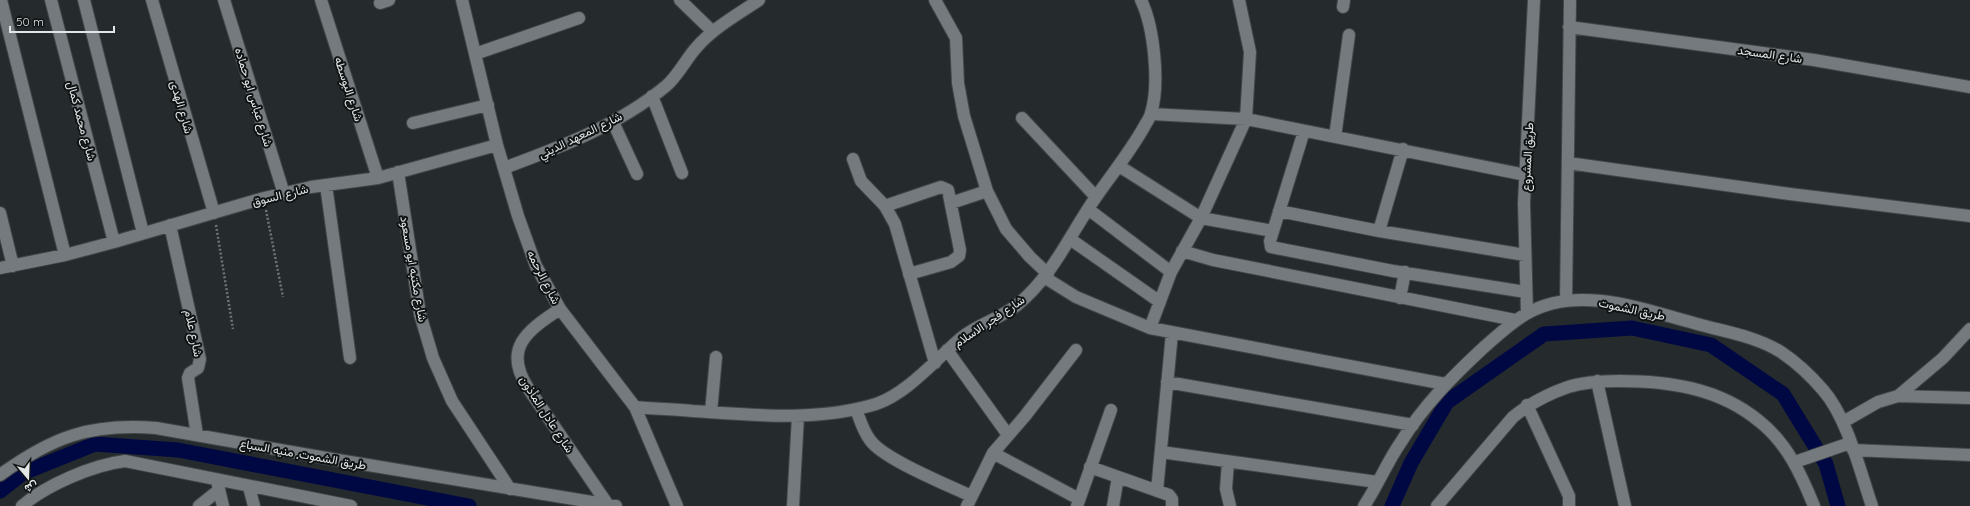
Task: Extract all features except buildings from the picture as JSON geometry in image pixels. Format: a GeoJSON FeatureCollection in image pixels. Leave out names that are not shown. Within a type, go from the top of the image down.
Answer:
{"type":"FeatureCollection","features":[{"type":"Feature","properties":{"kind":"street"},"geometry":{"type":"LineString","coordinates":[[2,0],[64,255]]}},
{"type":"Feature","properties":{"kind":"street","name":"شارع محمد كمال"},"geometry":{"type":"LineString","coordinates":[[51,0],[114,242]]}},
{"type":"Feature","properties":{"kind":"street"},"geometry":{"type":"LineString","coordinates":[[84,0],[143,233]]}},
{"type":"Feature","properties":{"kind":"street","name":"شارع الهدى"},"geometry":{"type":"LineString","coordinates":[[152,0],[214,213]]}},
{"type":"Feature","properties":{"kind":"street","name":"شارع عباس ابو حماده"},"geometry":{"type":"LineString","coordinates":[[224,0],[284,194]]}},
{"type":"Feature","properties":{"kind":"street","name":"شارع البوسطه"},"geometry":{"type":"LineString","coordinates":[[321,0],[378,178]]}},
{"type":"Feature","properties":{"kind":"street","name":"شارع الرحمه"},"geometry":{"type":"LineString","coordinates":[[462,0],[497,145],[518,216],[536,266],[560,309],[635,407],[677,506]]}},
{"type":"Feature","properties":{"kind":"street"},"geometry":{"type":"LineString","coordinates":[[680,0],[712,31]]}},
{"type":"Feature","properties":{"kind":"street","name":"شارع المعهد الديني"},"geometry":{"type":"LineString","coordinates":[[504,168],[562,146],[613,122],[668,85],[696,48],[712,31],[759,0]]}},
{"type":"Feature","properties":{"kind":"street"},"geometry":{"type":"LineString","coordinates":[[935,0],[956,38],[958,83],[964,116],[987,191],[1006,229],[1046,275],[1076,297],[1150,328],[1445,384]]}},
{"type":"Feature","properties":{"kind":"street","name":"شارع فجر الاسلام"},"geometry":{"type":"LineString","coordinates":[[635,407],[798,416],[856,409],[879,403],[924,373],[963,336],[1016,306],[1046,275],[1070,240],[1096,197],[1119,166],[1151,114],[1155,64],[1149,23],[1141,0]]}},
{"type":"Feature","properties":{"kind":"street"},"geometry":{"type":"LineString","coordinates":[[1150,328],[1172,272],[1201,218],[1246,119],[1250,52],[1239,0]]}},
{"type":"Feature","properties":{"kind":"street","name":"طريق المشروع"},"geometry":{"type":"LineString","coordinates":[[1526,313],[1526,175],[1534,0]]}},
{"type":"Feature","properties":{"kind":"street"},"geometry":{"type":"LineString","coordinates":[[1566,301],[1570,0]]}},
{"type":"Feature","properties":{"kind":"street"},"geometry":{"type":"LineString","coordinates":[[475,54],[579,18]]}},
{"type":"Feature","properties":{"kind":"street","name":"شارع المسجد"},"geometry":{"type":"LineString","coordinates":[[1569,27],[1814,60],[1970,87]]}},
{"type":"Feature","properties":{"kind":"street"},"geometry":{"type":"LineString","coordinates":[[1335,137],[1349,35]]}},
{"type":"Feature","properties":{"kind":"street"},"geometry":{"type":"LineString","coordinates":[[652,96],[682,173]]}},
{"type":"Feature","properties":{"kind":"street"},"geometry":{"type":"LineString","coordinates":[[413,123],[488,105]]}},
{"type":"Feature","properties":{"kind":"street"},"geometry":{"type":"LineString","coordinates":[[1151,114],[1246,119],[1403,149],[1526,175]]}},
{"type":"Feature","properties":{"kind":"street"},"geometry":{"type":"LineString","coordinates":[[1022,118],[1096,197]]}},
{"type":"Feature","properties":{"kind":"street"},"geometry":{"type":"LineString","coordinates":[[613,122],[637,174]]}},
{"type":"Feature","properties":{"kind":"street"},"geometry":{"type":"LineString","coordinates":[[1304,131],[1273,231],[1270,244],[1276,249],[1526,292]]}},
{"type":"Feature","properties":{"kind":"street","name":"شارع السوق"},"geometry":{"type":"LineString","coordinates":[[0,268],[64,255],[114,242],[264,198],[311,187],[378,178],[497,145]]}},
{"type":"Feature","properties":{"kind":"street"},"geometry":{"type":"LineString","coordinates":[[1379,231],[1403,149]]}},
{"type":"Feature","properties":{"kind":"street"},"geometry":{"type":"LineString","coordinates":[[853,159],[861,181],[885,206],[895,224],[935,363]]}},
{"type":"Feature","properties":{"kind":"street"},"geometry":{"type":"LineString","coordinates":[[1568,163],[1790,194],[1970,216]]}},
{"type":"Feature","properties":{"kind":"street"},"geometry":{"type":"LineString","coordinates":[[1119,166],[1201,218],[1273,231]]}},
{"type":"Feature","properties":{"kind":"street","name":"شارع مكتبه ابو مسعود"},"geometry":{"type":"LineString","coordinates":[[398,172],[420,314],[433,358],[452,401],[510,489]]}},
{"type":"Feature","properties":{"kind":"street"},"geometry":{"type":"LineString","coordinates":[[326,185],[350,358]]}},
{"type":"Feature","properties":{"kind":"street"},"geometry":{"type":"LineString","coordinates":[[885,206],[941,186],[948,190],[960,250],[959,256],[951,262],[909,274]]}},
{"type":"Feature","properties":{"kind":"street"},"geometry":{"type":"LineString","coordinates":[[951,203],[987,191]]}},
{"type":"Feature","properties":{"kind":"street"},"geometry":{"type":"LineString","coordinates":[[1088,209],[1172,272]]}},
{"type":"Feature","properties":{"kind":"street"},"geometry":{"type":"LineString","coordinates":[[1279,211],[1379,231],[1525,255]]}},
{"type":"Feature","properties":{"kind":"street"},"geometry":{"type":"LineString","coordinates":[[0,213],[12,266]]}},
{"type":"Feature","properties":{"kind":"street","name":"شارع علام"},"geometry":{"type":"LineString","coordinates":[[170,225],[200,359],[198,368],[190,373],[188,378],[197,435]]}},
{"type":"Feature","properties":{"kind":"street"},"geometry":{"type":"LineString","coordinates":[[1070,240],[1160,302]]}},
{"type":"Feature","properties":{"kind":"street"},"geometry":{"type":"LineString","coordinates":[[1182,251],[1213,260],[1515,320]]}},
{"type":"Feature","properties":{"kind":"street"},"geometry":{"type":"LineString","coordinates":[[1400,298],[1405,272]]}},
{"type":"Feature","properties":{"kind":"street","name":"طريق الشموت"},"geometry":{"type":"LineString","coordinates":[[1364,506],[1401,440],[1445,384],[1515,320],[1526,313],[1553,302],[1589,300],[1624,305],[1755,339],[1780,351],[1811,377],[1830,400],[1843,422],[1872,506]]}},
{"type":"Feature","properties":{"kind":"street","name":"شارع عادل المأذون"},"geometry":{"type":"LineString","coordinates":[[560,309],[536,325],[527,334],[521,344],[518,355],[518,367],[521,378],[612,505]]}},
{"type":"Feature","properties":{"kind":"street"},"geometry":{"type":"LineString","coordinates":[[1898,396],[1943,358],[1970,328]]}},
{"type":"Feature","properties":{"kind":"street"},"geometry":{"type":"LineString","coordinates":[[1157,491],[1166,382],[1172,333]]}},
{"type":"Feature","properties":{"kind":"street"},"geometry":{"type":"LineString","coordinates":[[947,350],[1008,435]]}},
{"type":"Feature","properties":{"kind":"street"},"geometry":{"type":"LineString","coordinates":[[856,409],[864,432],[871,442],[887,455],[969,501],[993,453],[1038,400],[1076,350]]}},
{"type":"Feature","properties":{"kind":"street"},"geometry":{"type":"LineString","coordinates":[[711,412],[716,357]]}},
{"type":"Feature","properties":{"kind":"street"},"geometry":{"type":"LineString","coordinates":[[1597,381],[1625,506]]}},
{"type":"Feature","properties":{"kind":"street"},"geometry":{"type":"LineString","coordinates":[[1439,505],[1513,417],[1528,405],[1570,386],[1597,381],[1663,382],[1706,392],[1736,404],[1759,421],[1780,442],[1795,462],[1813,506]]}},
{"type":"Feature","properties":{"kind":"street"},"geometry":{"type":"LineString","coordinates":[[1166,382],[1413,425]]}},
{"type":"Feature","properties":{"kind":"street"},"geometry":{"type":"LineString","coordinates":[[1843,422],[1878,402],[1898,396],[1970,398]]}},
{"type":"Feature","properties":{"kind":"street"},"geometry":{"type":"LineString","coordinates":[[1528,405],[1569,496],[1569,506]]}},
{"type":"Feature","properties":{"kind":"street"},"geometry":{"type":"LineString","coordinates":[[993,453],[1078,502],[1111,410]]}},
{"type":"Feature","properties":{"kind":"street"},"geometry":{"type":"LineString","coordinates":[[793,506],[798,416]]}},
{"type":"Feature","properties":{"kind":"street","name":"طريق الشموت, منيه السباع"},"geometry":{"type":"LineString","coordinates":[[0,475],[42,447],[70,435],[101,428],[131,426],[150,427],[510,489],[612,505]]}},
{"type":"Feature","properties":{"kind":"street"},"geometry":{"type":"LineString","coordinates":[[1795,462],[1837,448],[1851,447],[1970,455]]}},
{"type":"Feature","properties":{"kind":"street"},"geometry":{"type":"LineString","coordinates":[[1161,452],[1377,482]]}},
{"type":"Feature","properties":{"kind":"street"},"geometry":{"type":"LineString","coordinates":[[22,506],[57,484],[80,473],[125,461],[154,466],[218,485],[249,487],[345,506]]}},
{"type":"Feature","properties":{"kind":"street"},"geometry":{"type":"LineString","coordinates":[[1228,462],[1226,489],[1230,506]]}},
{"type":"Feature","properties":{"kind":"street"},"geometry":{"type":"LineString","coordinates":[[1090,467],[1169,495],[1172,499],[1172,506]]}},
{"type":"Feature","properties":{"kind":"street"},"geometry":{"type":"LineString","coordinates":[[1113,506],[1118,477]]}},
{"type":"Feature","properties":{"kind":"street"},"geometry":{"type":"LineString","coordinates":[[199,506],[218,485]]}},
{"type":"Feature","properties":{"kind":"street"},"geometry":{"type":"LineString","coordinates":[[218,485],[222,506]]}},
{"type":"Feature","properties":{"kind":"street"},"geometry":{"type":"LineString","coordinates":[[249,487],[254,506]]}},
{"type":"Feature","properties":{"kind":"path"},"geometry":{"type":"LineString","coordinates":[[264,198],[283,297]]}},
{"type":"Feature","properties":{"kind":"path"},"geometry":{"type":"LineString","coordinates":[[214,213],[233,329]]}},
{"type":"Feature","properties":{"kind":"waterway"},"geometry":{"type":"LineString","coordinates":[[1392,506],[1411,463],[1447,402],[1544,334],[1632,328],[1711,345],[1783,394],[1826,464],[1838,506]]}},
{"type":"Feature","properties":{"kind":"waterway"},"geometry":{"type":"LineString","coordinates":[[0,491],[23,473],[95,444],[178,450],[469,506]]}}]}
